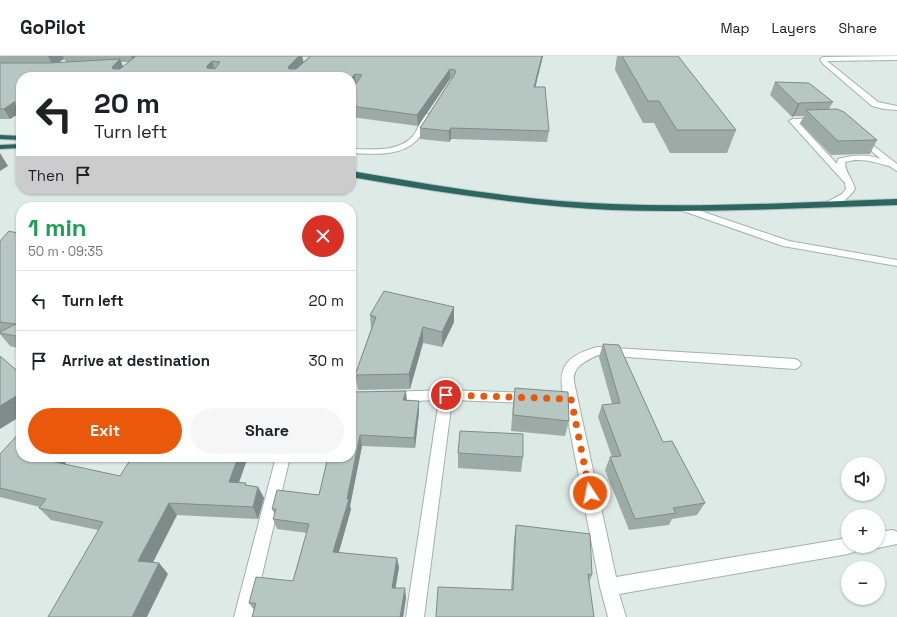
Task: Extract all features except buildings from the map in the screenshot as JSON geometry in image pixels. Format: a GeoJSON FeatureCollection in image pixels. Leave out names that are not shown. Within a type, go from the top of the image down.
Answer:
{"type":"FeatureCollection","features":[{"type":"Feature","properties":{"kind":"highway"},"geometry":{"type":"LineString","coordinates":[[0,138],[16,138]]}},
{"type":"Feature","properties":{"kind":"highway"},"geometry":{"type":"LineString","coordinates":[[0,147],[16,146]]}},
{"type":"Feature","properties":{"kind":"highway"},"geometry":{"type":"LineString","coordinates":[[356,174],[438,189],[537,202],[611,207],[686,209],[897,202]]}},
{"type":"Feature","properties":{"kind":"street"},"geometry":{"type":"LineString","coordinates":[[896,59],[823,59],[824,62],[875,104],[884,107],[897,108]]}},
{"type":"Feature","properties":{"kind":"street"},"geometry":{"type":"LineString","coordinates":[[356,151],[385,150],[402,147],[414,138],[434,107]]}},
{"type":"Feature","properties":{"kind":"street"},"geometry":{"type":"LineString","coordinates":[[824,119],[793,121],[849,182]]}},
{"type":"Feature","properties":{"kind":"street"},"geometry":{"type":"LineString","coordinates":[[852,131],[897,168]]}},
{"type":"Feature","properties":{"kind":"street"},"geometry":{"type":"LineString","coordinates":[[830,204],[845,196],[851,189],[841,166],[841,161],[859,157],[872,158],[897,168]]}},
{"type":"Feature","properties":{"kind":"street"},"geometry":{"type":"LineString","coordinates":[[686,209],[787,244],[897,263]]}},
{"type":"Feature","properties":{"kind":"street"},"geometry":{"type":"LineString","coordinates":[[617,617],[609,587],[571,399],[567,377],[570,368],[583,355],[597,351],[795,364]]}},
{"type":"Feature","properties":{"kind":"street"},"geometry":{"type":"LineString","coordinates":[[375,397],[446,395],[571,399]]}},
{"type":"Feature","properties":{"kind":"street"},"geometry":{"type":"LineString","coordinates":[[415,617],[446,395]]}},
{"type":"Feature","properties":{"kind":"street"},"geometry":{"type":"LineString","coordinates":[[243,617],[282,462]]}},
{"type":"Feature","properties":{"kind":"street"},"geometry":{"type":"LineString","coordinates":[[609,587],[841,547]]}},
{"type":"Feature","properties":{"kind":"route"},"geometry":{"type":"LineString","coordinates":[[446,395],[571,399],[590,493]]}}]}
